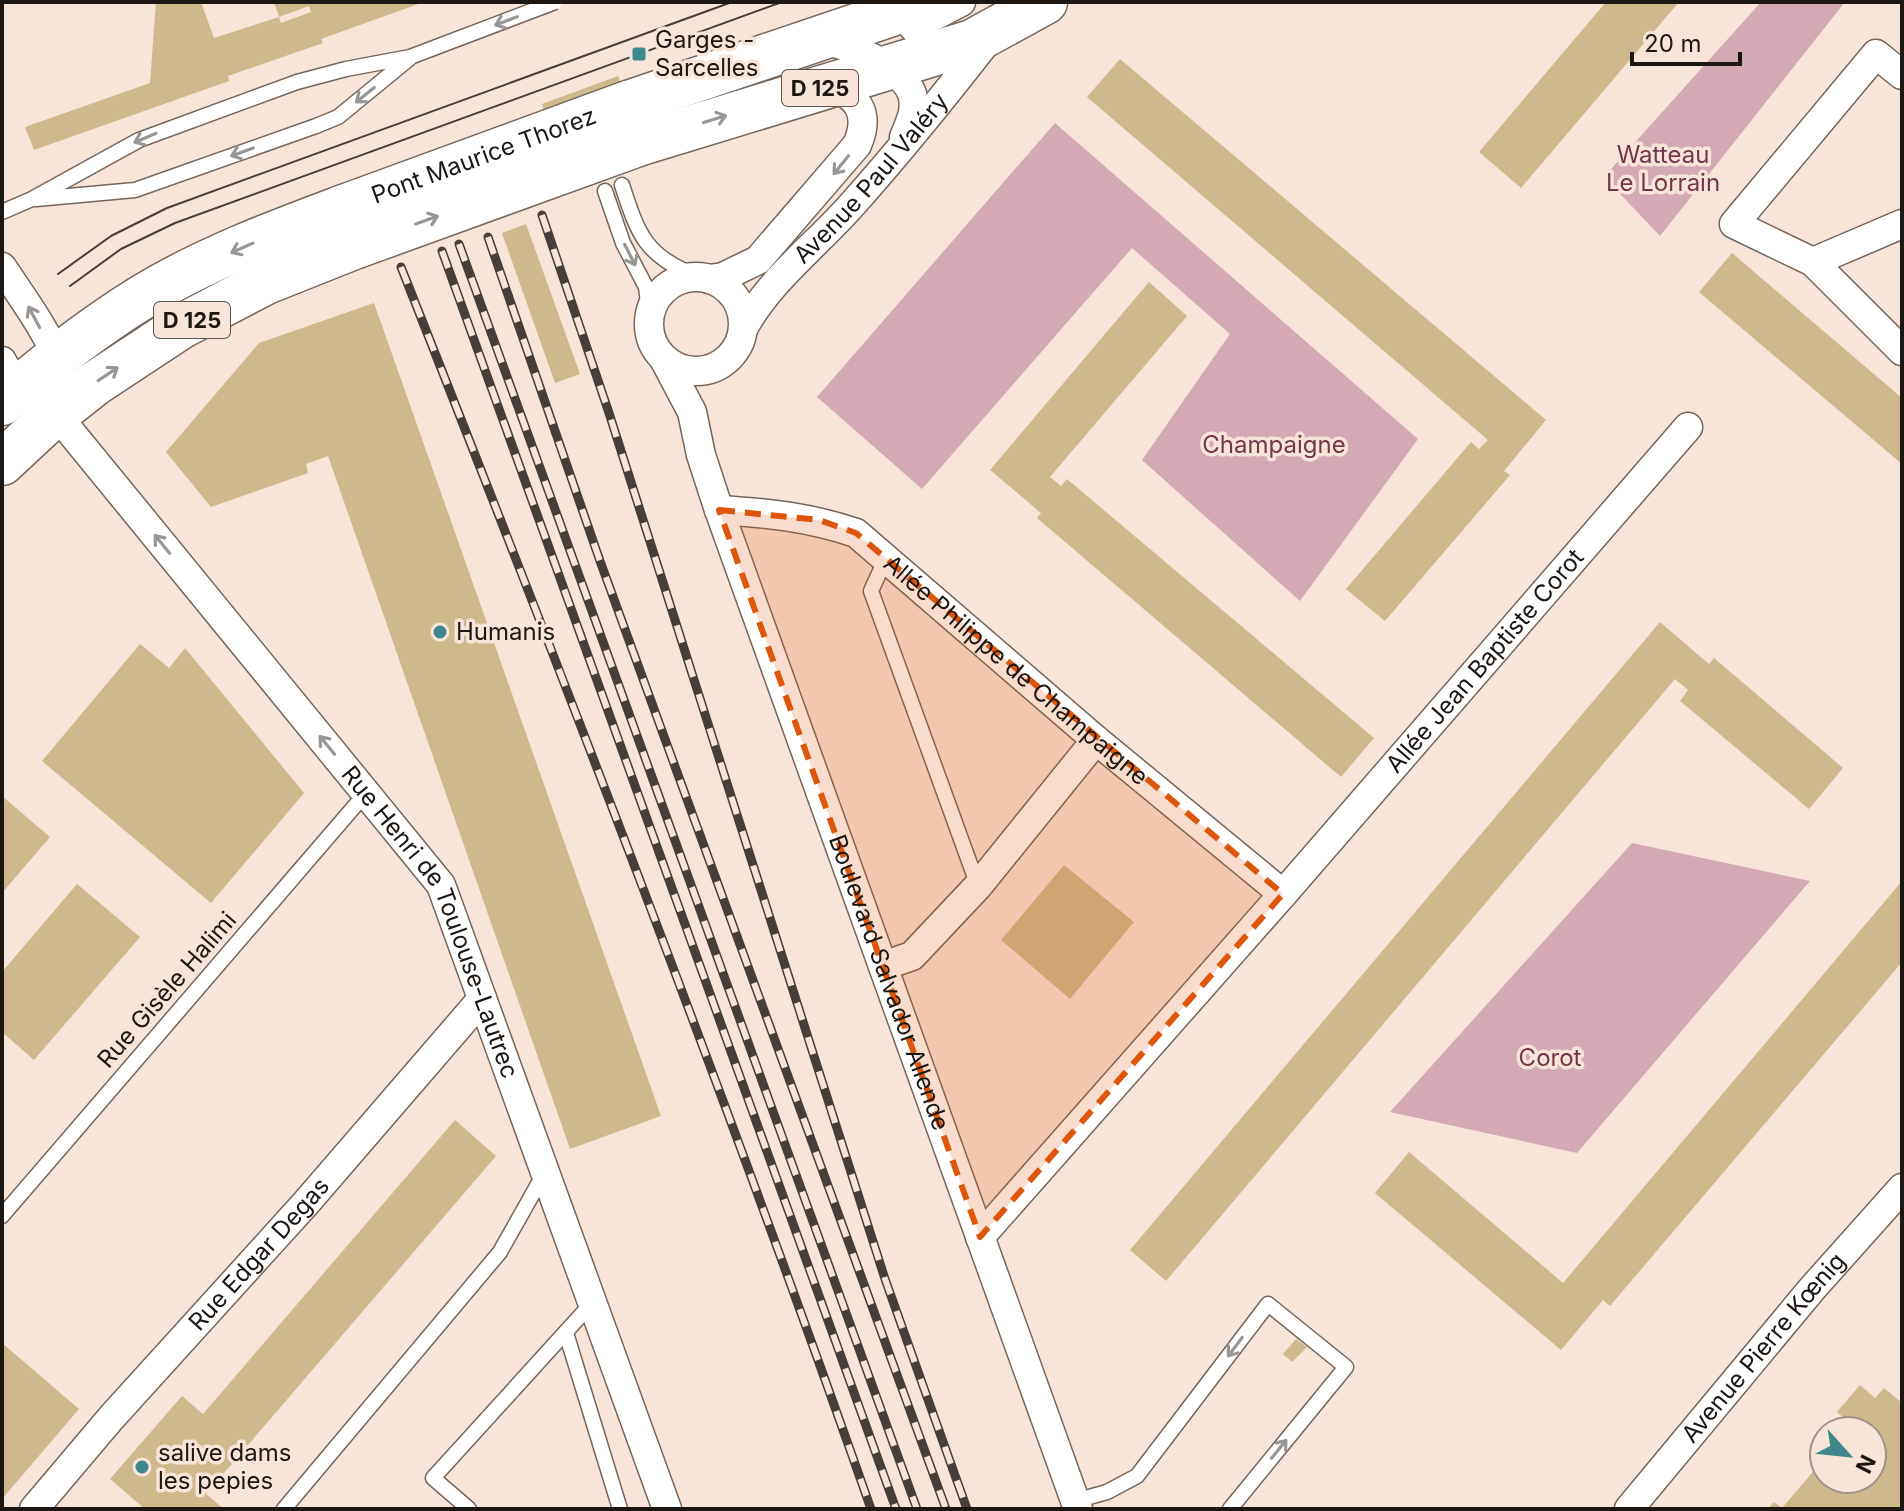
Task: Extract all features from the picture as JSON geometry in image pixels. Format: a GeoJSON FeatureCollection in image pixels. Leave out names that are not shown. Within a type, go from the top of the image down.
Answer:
{"type":"FeatureCollection","features":[{"type":"Feature","properties":{"kind":"main road","name":"D 125"},"geometry":{"type":"LineString","coordinates":[[815,41],[927,2]]}},
{"type":"Feature","properties":{"kind":"main road","name":"Avenue Paul Valéry"},"geometry":{"type":"LineString","coordinates":[[641,143],[860,80],[972,42],[1010,15],[1045,2]]}},
{"type":"Feature","properties":{"kind":"main road","name":"Pont Maurice Thorez"},"geometry":{"type":"LineString","coordinates":[[347,227],[628,103],[815,41]]}},
{"type":"Feature","properties":{"kind":"main road","name":"Pont Maurice Thorez"},"geometry":{"type":"LineString","coordinates":[[347,227],[641,143]]}},
{"type":"Feature","properties":{"kind":"main road","name":"D 125"},"geometry":{"type":"LineString","coordinates":[[7,384],[57,358],[135,302],[185,274],[255,242],[347,227]]}},
{"type":"Feature","properties":{"kind":"main road","name":"D 125"},"geometry":{"type":"LineString","coordinates":[[2,463],[51,418],[124,363],[220,304],[266,282],[347,227]]}},
{"type":"Feature","properties":{"kind":"street"},"geometry":{"type":"LineString","coordinates":[[860,80],[873,44],[930,21],[961,2]]}},
{"type":"Feature","properties":{"kind":"street","name":"Avenue Paul Valéry"},"geometry":{"type":"LineString","coordinates":[[744,327],[769,288],[822,237],[1010,15]]}},
{"type":"Feature","properties":{"kind":"street"},"geometry":{"type":"LineString","coordinates":[[815,41],[832,41],[860,80],[908,86],[913,96],[911,120],[894,155]]}},
{"type":"Feature","properties":{"kind":"street"},"geometry":{"type":"LineString","coordinates":[[1902,75],[1876,54],[1734,224],[1813,262],[1902,351]]}},
{"type":"Feature","properties":{"kind":"street","name":"Avenue Paul Valéry"},"geometry":{"type":"LineString","coordinates":[[704,278],[723,277],[758,260],[849,155],[862,133],[860,80]]}},
{"type":"Feature","properties":{"kind":"street"},"geometry":{"type":"LineString","coordinates":[[1813,262],[1902,224]]}},
{"type":"Feature","properties":{"kind":"street"},"geometry":{"type":"LineString","coordinates":[[2,267],[28,305],[57,358],[59,376],[51,403],[51,418]]}},
{"type":"Feature","properties":{"kind":"street"},"geometry":{"type":"LineString","coordinates":[[704,278],[729,289],[736,298],[744,327],[739,346],[726,362],[708,370],[679,369],[664,359],[651,338],[653,305],[667,287],[677,281],[704,278]]}},
{"type":"Feature","properties":{"kind":"street","name":"Boulevard Salvador Allende"},"geometry":{"type":"LineString","coordinates":[[664,359],[692,412],[701,455],[719,510],[1076,1505]]}},
{"type":"Feature","properties":{"kind":"street","name":"Boulevard Salvador Allende"},"geometry":{"type":"LineString","coordinates":[[701,455],[707,397],[715,373],[726,362]]}},
{"type":"Feature","properties":{"kind":"street","name":"Rue Henri de Toulouse-Lautrec"},"geometry":{"type":"LineString","coordinates":[[7,384],[51,418],[441,885],[667,1509]]}},
{"type":"Feature","properties":{"kind":"street","name":"Allée Jean Baptiste Corot"},"geometry":{"type":"LineString","coordinates":[[980,1237],[1283,894],[1688,427]]}},
{"type":"Feature","properties":{"kind":"street","name":"Allée Philippe de Champaigne"},"geometry":{"type":"LineString","coordinates":[[719,510],[819,520],[856,533],[1096,740],[1283,894]]}},
{"type":"Feature","properties":{"kind":"street"},"geometry":{"type":"LineString","coordinates":[[883,966],[912,956],[978,886],[1096,740]]}},
{"type":"Feature","properties":{"kind":"street","name":"Rue Edgar Degas"},"geometry":{"type":"LineString","coordinates":[[34,1509],[111,1418],[306,1203],[482,999]]}},
{"type":"Feature","properties":{"kind":"street","name":"Avenue Pierre Kœnig"},"geometry":{"type":"LineString","coordinates":[[1629,1509],[1811,1290],[1902,1188]]}},
{"type":"Feature","properties":{"kind":"lane"},"geometry":{"type":"LineString","coordinates":[[2,212],[32,199],[139,140],[297,82],[410,57],[555,2]]}},
{"type":"Feature","properties":{"kind":"lane"},"geometry":{"type":"LineString","coordinates":[[32,199],[135,190],[316,126],[338,117],[410,57]]}},
{"type":"Feature","properties":{"kind":"lane"},"geometry":{"type":"LineString","coordinates":[[622,185],[643,239],[670,264],[704,278]]}},
{"type":"Feature","properties":{"kind":"lane"},"geometry":{"type":"LineString","coordinates":[[605,191],[623,243],[646,287],[650,318]]}},
{"type":"Feature","properties":{"kind":"lane"},"geometry":{"type":"LineString","coordinates":[[886,558],[871,591],[978,886]]}},
{"type":"Feature","properties":{"kind":"lane","name":"Rue Gisèle Halimi"},"geometry":{"type":"LineString","coordinates":[[2,1216],[366,793]]}},
{"type":"Feature","properties":{"kind":"lane"},"geometry":{"type":"LineString","coordinates":[[284,1509],[500,1252],[546,1169]]}},
{"type":"Feature","properties":{"kind":"lane"},"geometry":{"type":"LineString","coordinates":[[469,1509],[433,1478],[594,1302]]}},
{"type":"Feature","properties":{"kind":"lane"},"geometry":{"type":"LineString","coordinates":[[1076,1505],[1137,1476],[1268,1304],[1346,1367],[1230,1509]]}},
{"type":"Feature","properties":{"kind":"lane"},"geometry":{"type":"LineString","coordinates":[[566,1333],[620,1509]]}},
{"type":"Feature","properties":{"kind":"highlighted area"},"geometry":{"type":"Polygon","coordinates":[[[719,510],[819,520],[856,533],[1283,894],[980,1237],[719,510]]]}},
{"type":"Feature","properties":{"kind":"green space","name":"Watteau Le Lorrain"},"geometry":{"type":"Polygon","coordinates":[[[1761,2],[1845,2],[1660,236],[1604,177],[1761,2]]]}},
{"type":"Feature","properties":{"kind":"green space","name":"Champaigne"},"geometry":{"type":"Polygon","coordinates":[[[1055,123],[1418,439],[1300,601],[1142,460],[1230,334],[1132,248],[922,489],[817,397],[1055,123]]]}},
{"type":"Feature","properties":{"kind":"green space","name":"Corot"},"geometry":{"type":"Polygon","coordinates":[[[1632,843],[1810,881],[1577,1153],[1390,1112],[1632,843]]]}},
{"type":"Feature","properties":{"kind":"building"},"geometry":{"type":"Polygon","coordinates":[[[156,2],[201,2],[214,38],[279,17],[274,2],[424,2],[321,39],[323,43],[228,76],[229,81],[34,150],[25,127],[150,83],[156,2]],[[309,6],[279,17],[281,23],[311,12],[309,6]]]}},
{"type":"Feature","properties":{"kind":"building"},"geometry":{"type":"Polygon","coordinates":[[[1606,2],[1679,2],[1521,188],[1479,152],[1606,2]]]}},
{"type":"Feature","properties":{"kind":"building"},"geometry":{"type":"Polygon","coordinates":[[[1120,59],[1546,420],[1504,471],[1510,475],[1385,621],[1346,589],[1471,442],[1479,449],[1488,440],[1087,97],[1120,59]]]}},
{"type":"Feature","properties":{"kind":"building"},"geometry":{"type":"Polygon","coordinates":[[[618,76],[622,87],[545,114],[542,104],[618,76]]]}},
{"type":"Feature","properties":{"kind":"building"},"geometry":{"type":"Polygon","coordinates":[[[526,224],[580,374],[555,383],[502,233],[526,224]]]}},
{"type":"Feature","properties":{"kind":"building"},"geometry":{"type":"Polygon","coordinates":[[[1732,253],[1902,398],[1902,464],[1699,292],[1732,253]]]}},
{"type":"Feature","properties":{"kind":"building"},"geometry":{"type":"Polygon","coordinates":[[[1149,282],[1187,316],[1050,477],[1061,486],[1067,479],[1374,738],[1341,777],[1037,518],[1041,513],[990,470],[1149,282]]]}},
{"type":"Feature","properties":{"kind":"building","name":"Humanis"},"geometry":{"type":"Polygon","coordinates":[[[374,303],[661,1116],[570,1149],[328,456],[306,464],[308,473],[211,507],[166,452],[259,343],[374,303]]]}},
{"type":"Feature","properties":{"kind":"building"},"geometry":{"type":"Polygon","coordinates":[[[1660,622],[1709,664],[1714,658],[1843,768],[1809,809],[1680,701],[1688,690],[1675,679],[1166,1281],[1130,1250],[1660,622]]]}},
{"type":"Feature","properties":{"kind":"building"},"geometry":{"type":"Polygon","coordinates":[[[140,644],[169,668],[185,648],[304,793],[211,903],[42,761],[140,644]]]}},
{"type":"Feature","properties":{"kind":"building"},"geometry":{"type":"Polygon","coordinates":[[[2,796],[50,837],[2,893],[2,796]]]}},
{"type":"Feature","properties":{"kind":"building"},"geometry":{"type":"Polygon","coordinates":[[[1064,865],[1134,922],[1070,999],[1001,940],[1064,865]]]}},
{"type":"Feature","properties":{"kind":"building"},"geometry":{"type":"Polygon","coordinates":[[[1902,881],[1902,962],[1610,1306],[1603,1300],[1561,1350],[1375,1193],[1409,1152],[1563,1283],[1902,881]]]}},
{"type":"Feature","properties":{"kind":"building"},"geometry":{"type":"Polygon","coordinates":[[[77,884],[140,937],[34,1060],[2,1032],[2,972],[77,884]]]}},
{"type":"Feature","properties":{"kind":"building"},"geometry":{"type":"Polygon","coordinates":[[[455,1120],[496,1156],[206,1494],[224,1509],[145,1509],[110,1479],[182,1396],[203,1414],[455,1120]]]}},
{"type":"Feature","properties":{"kind":"building"},"geometry":{"type":"Polygon","coordinates":[[[1296,1339],[1307,1347],[1292,1362],[1283,1354],[1296,1339]]]}},
{"type":"Feature","properties":{"kind":"building"},"geometry":{"type":"Polygon","coordinates":[[[2,1343],[79,1409],[2,1499],[2,1343]]]}},
{"type":"Feature","properties":{"kind":"building"},"geometry":{"type":"Polygon","coordinates":[[[1860,1385],[1875,1398],[1884,1388],[1902,1403],[1902,1509],[1768,1509],[1774,1502],[1782,1508],[1808,1478],[1808,1495],[1888,1495],[1888,1415],[1840,1415],[1837,1412],[1860,1385]]]}},
{"type":"Feature","properties":{"kind":"tram line"},"geometry":{"type":"LineString","coordinates":[[58,274],[111,236],[167,208],[732,2]]}},
{"type":"Feature","properties":{"kind":"tram line"},"geometry":{"type":"LineString","coordinates":[[70,286],[121,249],[175,223],[782,2]]}},
{"type":"Feature","properties":{"kind":"railway"},"geometry":{"type":"LineString","coordinates":[[542,215],[609,413],[885,1279],[967,1509]]}},
{"type":"Feature","properties":{"kind":"railway"},"geometry":{"type":"LineString","coordinates":[[488,237],[600,561],[946,1509]]}},
{"type":"Feature","properties":{"kind":"railway"},"geometry":{"type":"LineString","coordinates":[[459,244],[917,1509]]}},
{"type":"Feature","properties":{"kind":"railway"},"geometry":{"type":"LineString","coordinates":[[442,251],[896,1509]]}},
{"type":"Feature","properties":{"kind":"railway"},"geometry":{"type":"LineString","coordinates":[[401,267],[642,886],[871,1509]]}},
{"type":"Feature","properties":{"kind":"place","name":"Garges - Sarcelles"},"geometry":{"type":"Point","coordinates":[639,54]}},
{"type":"Feature","properties":{"kind":"place","name":"Humanis"},"geometry":{"type":"Point","coordinates":[440,632]}},
{"type":"Feature","properties":{"kind":"place","name":"salive dams les pepies"},"geometry":{"type":"Point","coordinates":[142,1467]}}]}
